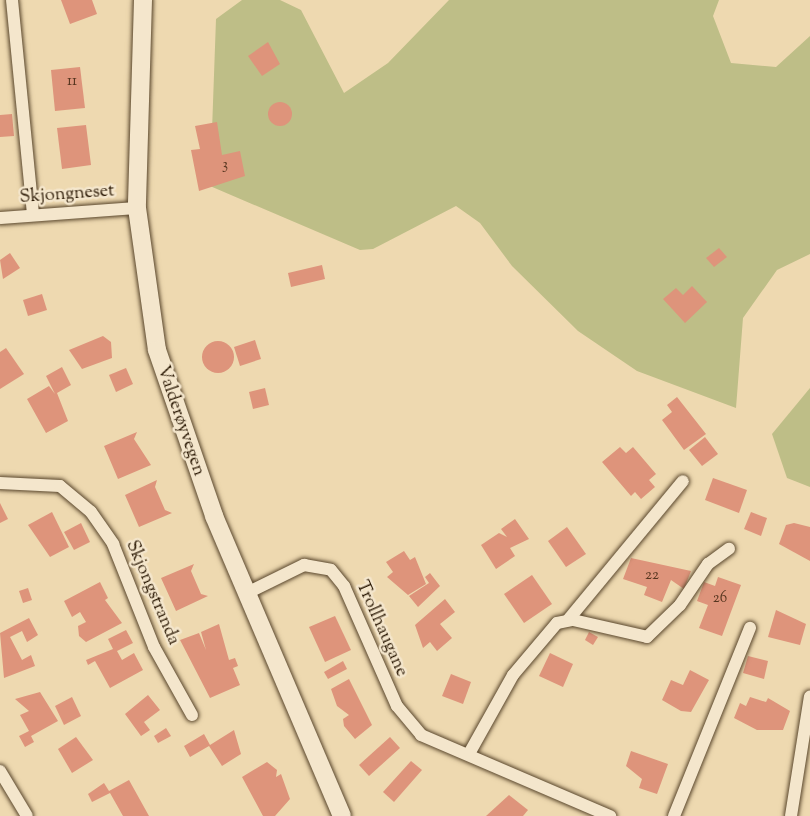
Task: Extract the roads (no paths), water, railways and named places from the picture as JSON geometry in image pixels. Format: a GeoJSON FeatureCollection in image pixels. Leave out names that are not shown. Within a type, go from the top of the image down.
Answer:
{"type":"FeatureCollection","features":[{"type":"Feature","properties":{"kind":"main road","name":"Valderøyvegen"},"geometry":{"type":"LineString","coordinates":[[143,0],[137,208],[146,299],[174,412],[247,593],[342,816]]}},
{"type":"Feature","properties":{"kind":"street"},"geometry":{"type":"LineString","coordinates":[[12,0],[33,215]]}},
{"type":"Feature","properties":{"kind":"street","name":"Skjongneset"},"geometry":{"type":"LineString","coordinates":[[0,218],[137,208]]}},
{"type":"Feature","properties":{"kind":"street"},"geometry":{"type":"LineString","coordinates":[[568,620],[683,481]]}},
{"type":"Feature","properties":{"kind":"street","name":"Skjongstranda"},"geometry":{"type":"LineString","coordinates":[[0,483],[60,486],[91,512],[112,544],[154,647],[192,715]]}},
{"type":"Feature","properties":{"kind":"street"},"geometry":{"type":"LineString","coordinates":[[470,752],[488,711],[524,660],[557,623],[568,620],[647,638],[680,605],[708,564],[729,549]]}},
{"type":"Feature","properties":{"kind":"street","name":"Trollhaugane"},"geometry":{"type":"LineString","coordinates":[[247,593],[304,565],[331,570],[344,586],[406,720],[421,735],[470,752],[610,816]]}},
{"type":"Feature","properties":{"kind":"street"},"geometry":{"type":"LineString","coordinates":[[674,816],[750,628]]}},
{"type":"Feature","properties":{"kind":"street"},"geometry":{"type":"LineString","coordinates":[[791,816],[810,696]]}},
{"type":"Feature","properties":{"kind":"street"},"geometry":{"type":"LineString","coordinates":[[0,771],[27,816]]}}]}
